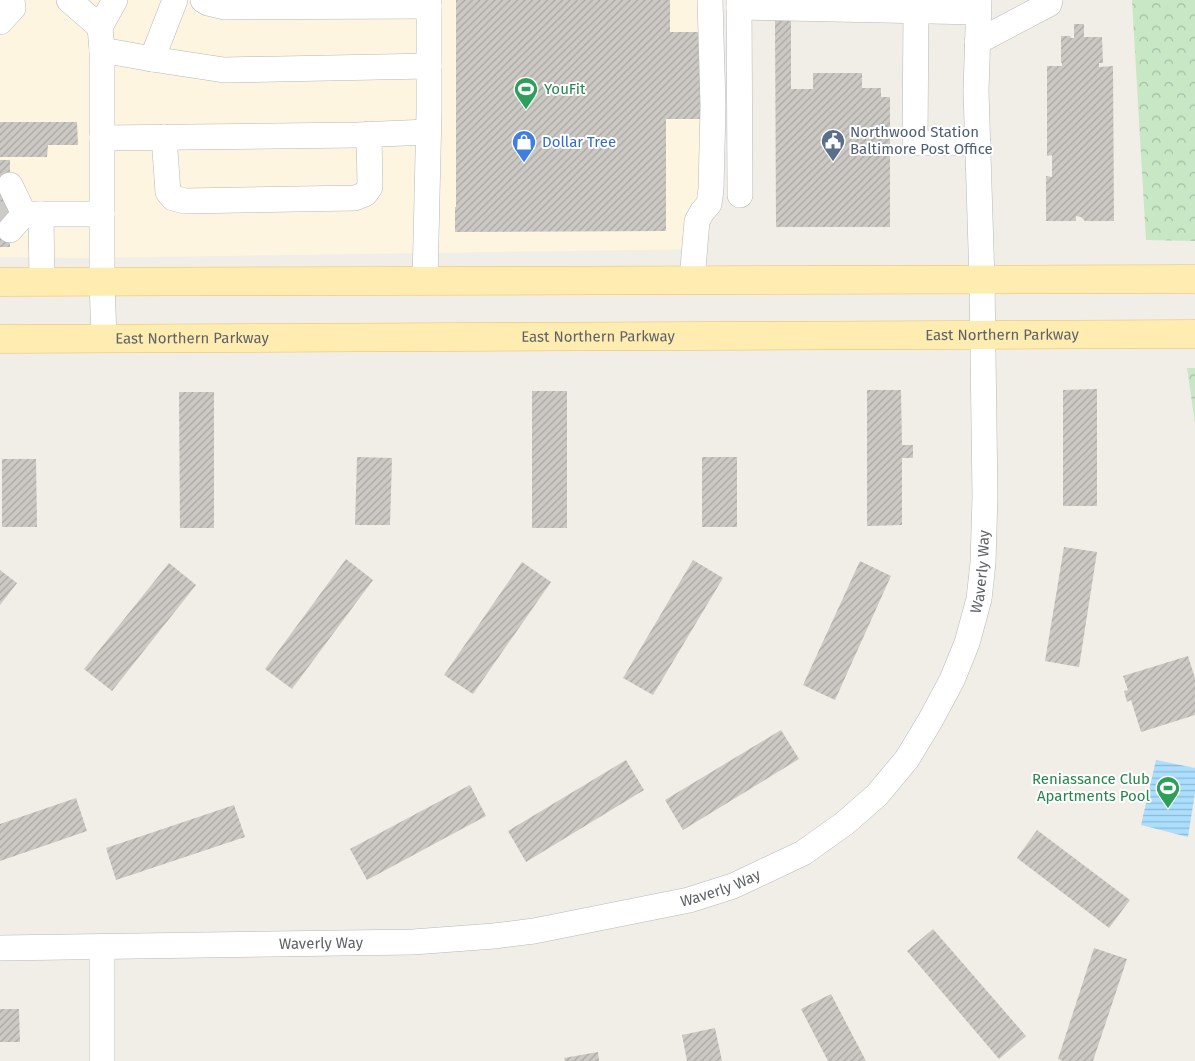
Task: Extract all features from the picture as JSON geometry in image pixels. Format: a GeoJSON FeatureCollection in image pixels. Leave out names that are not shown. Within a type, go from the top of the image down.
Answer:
{"type":"FeatureCollection","features":[{"type":"Feature","properties":{"kind":"main road"},"geometry":{"type":"LineString","coordinates":[[0,282],[1195,279]]}},
{"type":"Feature","properties":{"kind":"main road","name":"East Northern Parkway"},"geometry":{"type":"LineString","coordinates":[[0,339],[1195,334]]}},
{"type":"Feature","properties":{"kind":"street"},"geometry":{"type":"LineString","coordinates":[[0,22],[13,8],[12,0]]}},
{"type":"Feature","properties":{"kind":"street"},"geometry":{"type":"LineString","coordinates":[[69,0],[101,39],[152,59],[224,70],[429,66]]}},
{"type":"Feature","properties":{"kind":"street"},"geometry":{"type":"LineString","coordinates":[[104,339],[101,39],[115,0]]}},
{"type":"Feature","properties":{"kind":"street"},"geometry":{"type":"LineString","coordinates":[[152,59],[176,0]]}},
{"type":"Feature","properties":{"kind":"street"},"geometry":{"type":"LineString","coordinates":[[203,0],[226,7],[429,3],[425,281]]}},
{"type":"Feature","properties":{"kind":"street"},"geometry":{"type":"LineString","coordinates":[[692,280],[697,221],[710,204],[711,189],[713,106],[710,0]]}},
{"type":"Feature","properties":{"kind":"street"},"geometry":{"type":"LineString","coordinates":[[977,42],[1049,4],[1050,0]]}},
{"type":"Feature","properties":{"kind":"street"},"geometry":{"type":"LineString","coordinates":[[740,194],[739,3],[867,4],[916,10],[979,6]]}},
{"type":"Feature","properties":{"kind":"street","name":"Waverly Way"},"geometry":{"type":"LineString","coordinates":[[0,948],[413,942],[518,933],[689,900],[733,886],[803,853],[845,823],[877,796],[908,759],[952,680],[967,643],[979,599],[983,563],[985,496],[984,334],[976,92],[979,6]]}},
{"type":"Feature","properties":{"kind":"street"},"geometry":{"type":"LineString","coordinates":[[916,10],[915,143],[978,143]]}},
{"type":"Feature","properties":{"kind":"street"},"geometry":{"type":"LineString","coordinates":[[102,138],[428,132]]}},
{"type":"Feature","properties":{"kind":"street"},"geometry":{"type":"LineString","coordinates":[[164,137],[168,192],[173,198],[185,201],[355,198],[365,194],[370,187],[370,134]]}},
{"type":"Feature","properties":{"kind":"street"},"geometry":{"type":"LineString","coordinates":[[10,185],[42,282]]}},
{"type":"Feature","properties":{"kind":"street"},"geometry":{"type":"LineString","coordinates":[[21,218],[102,214]]}},
{"type":"Feature","properties":{"kind":"street"},"geometry":{"type":"LineString","coordinates":[[102,947],[102,1061]]}},
{"type":"Feature","properties":{"kind":"shaded area"},"geometry":{"type":"Polygon","coordinates":[[[0,0],[705,0],[706,249],[75,258],[0,257],[0,0]]]}},
{"type":"Feature","properties":{"kind":"green space"},"geometry":{"type":"Polygon","coordinates":[[[1132,0],[1195,0],[1195,241],[1146,240],[1132,0]]]}},
{"type":"Feature","properties":{"kind":"green space"},"geometry":{"type":"Polygon","coordinates":[[[1187,368],[1195,368],[1195,423],[1187,368]]]}},
{"type":"Feature","properties":{"kind":"water","name":"Reniassance Club Apartments Pool"},"geometry":{"type":"Polygon","coordinates":[[[1156,760],[1195,768],[1195,793],[1188,837],[1141,825],[1156,760]]]}},
{"type":"Feature","properties":{"kind":"building"},"geometry":{"type":"Polygon","coordinates":[[[456,0],[670,0],[670,32],[705,32],[706,119],[666,119],[666,231],[455,232],[456,0]]]}},
{"type":"Feature","properties":{"kind":"building","name":"Northwood Station Baltimore Post Office"},"geometry":{"type":"Polygon","coordinates":[[[775,18],[791,18],[791,89],[813,89],[813,73],[862,73],[862,88],[881,88],[881,97],[890,97],[890,227],[776,227],[775,18]]]}},
{"type":"Feature","properties":{"kind":"building"},"geometry":{"type":"Polygon","coordinates":[[[1074,24],[1084,24],[1084,37],[1102,37],[1103,63],[1099,63],[1099,67],[1113,66],[1114,221],[1085,221],[1081,217],[1076,216],[1076,221],[1046,221],[1046,176],[1052,177],[1052,155],[1047,156],[1047,66],[1062,66],[1061,36],[1074,38],[1074,24]]]}},
{"type":"Feature","properties":{"kind":"building"},"geometry":{"type":"Polygon","coordinates":[[[0,122],[77,122],[78,145],[48,145],[47,157],[0,157],[0,122]]]}},
{"type":"Feature","properties":{"kind":"building"},"geometry":{"type":"Polygon","coordinates":[[[0,160],[10,160],[10,247],[0,247],[0,160]]]}},
{"type":"Feature","properties":{"kind":"building"},"geometry":{"type":"Polygon","coordinates":[[[1097,389],[1097,506],[1063,506],[1063,390],[1097,389]]]}},
{"type":"Feature","properties":{"kind":"building"},"geometry":{"type":"Polygon","coordinates":[[[867,390],[901,390],[902,445],[913,445],[913,458],[902,458],[902,525],[867,526],[867,390]]]}},
{"type":"Feature","properties":{"kind":"building"},"geometry":{"type":"Polygon","coordinates":[[[532,391],[567,391],[567,528],[532,528],[532,391]]]}},
{"type":"Feature","properties":{"kind":"building"},"geometry":{"type":"Polygon","coordinates":[[[179,392],[214,392],[214,528],[180,528],[179,392]]]}},
{"type":"Feature","properties":{"kind":"building"},"geometry":{"type":"Polygon","coordinates":[[[357,457],[392,458],[390,525],[355,525],[357,457]]]}},
{"type":"Feature","properties":{"kind":"building"},"geometry":{"type":"Polygon","coordinates":[[[702,457],[737,457],[737,527],[702,527],[702,457]]]}},
{"type":"Feature","properties":{"kind":"building"},"geometry":{"type":"Polygon","coordinates":[[[2,459],[36,459],[37,527],[2,527],[2,459]]]}},
{"type":"Feature","properties":{"kind":"building"},"geometry":{"type":"Polygon","coordinates":[[[1064,547],[1097,552],[1079,667],[1045,661],[1064,547]]]}},
{"type":"Feature","properties":{"kind":"building"},"geometry":{"type":"Polygon","coordinates":[[[346,559],[373,580],[292,689],[265,669],[346,559]]]}},
{"type":"Feature","properties":{"kind":"building"},"geometry":{"type":"Polygon","coordinates":[[[693,560],[723,578],[653,695],[623,678],[693,560]]]}},
{"type":"Feature","properties":{"kind":"building"},"geometry":{"type":"Polygon","coordinates":[[[860,561],[891,576],[835,700],[803,685],[860,561]]]}},
{"type":"Feature","properties":{"kind":"building"},"geometry":{"type":"Polygon","coordinates":[[[522,562],[551,582],[473,694],[444,675],[522,562]]]}},
{"type":"Feature","properties":{"kind":"building"},"geometry":{"type":"Polygon","coordinates":[[[169,563],[196,585],[112,691],[84,669],[169,563]]]}},
{"type":"Feature","properties":{"kind":"building"},"geometry":{"type":"Polygon","coordinates":[[[0,570],[17,583],[0,605],[0,570]]]}},
{"type":"Feature","properties":{"kind":"building"},"geometry":{"type":"Polygon","coordinates":[[[1188,656],[1195,678],[1195,715],[1141,732],[1131,700],[1127,702],[1124,691],[1128,690],[1123,676],[1188,656]]]}},
{"type":"Feature","properties":{"kind":"building"},"geometry":{"type":"Polygon","coordinates":[[[781,730],[799,759],[683,830],[665,800],[781,730]]]}},
{"type":"Feature","properties":{"kind":"building"},"geometry":{"type":"Polygon","coordinates":[[[626,760],[644,790],[526,862],[508,831],[626,760]]]}},
{"type":"Feature","properties":{"kind":"building"},"geometry":{"type":"Polygon","coordinates":[[[470,785],[486,816],[367,880],[350,849],[470,785]]]}},
{"type":"Feature","properties":{"kind":"building"},"geometry":{"type":"Polygon","coordinates":[[[76,798],[87,831],[0,861],[0,824],[76,798]]]}},
{"type":"Feature","properties":{"kind":"building"},"geometry":{"type":"Polygon","coordinates":[[[234,805],[245,837],[116,880],[106,848],[234,805]]]}},
{"type":"Feature","properties":{"kind":"building"},"geometry":{"type":"Polygon","coordinates":[[[1037,830],[1130,900],[1109,928],[1017,858],[1037,830]]]}},
{"type":"Feature","properties":{"kind":"building"},"geometry":{"type":"Polygon","coordinates":[[[933,929],[1026,1036],[999,1059],[907,951],[933,929]]]}},
{"type":"Feature","properties":{"kind":"building"},"geometry":{"type":"Polygon","coordinates":[[[1094,948],[1127,959],[1093,1061],[1063,1061],[1058,1059],[1094,948]]]}},
{"type":"Feature","properties":{"kind":"building"},"geometry":{"type":"Polygon","coordinates":[[[831,994],[866,1061],[828,1061],[801,1009],[831,994]]]}},
{"type":"Feature","properties":{"kind":"building"},"geometry":{"type":"Polygon","coordinates":[[[0,1009],[19,1009],[20,1042],[0,1042],[0,1009]]]}},
{"type":"Feature","properties":{"kind":"building"},"geometry":{"type":"Polygon","coordinates":[[[715,1028],[722,1061],[687,1061],[682,1035],[715,1028]]]}},
{"type":"Feature","properties":{"kind":"building"},"geometry":{"type":"Polygon","coordinates":[[[598,1052],[599,1061],[565,1061],[564,1058],[598,1052]]]}},
{"type":"Feature","properties":{"kind":"tunnel"},"geometry":{"type":"LineString","coordinates":[[0,214],[10,214]]}},
{"type":"Feature","properties":{"kind":"place","name":"YouFit"},"geometry":{"type":"Point","coordinates":[526,110]}},
{"type":"Feature","properties":{"kind":"place","name":"Northwood Station Baltimore Post Office"},"geometry":{"type":"Point","coordinates":[833,162]}},
{"type":"Feature","properties":{"kind":"place","name":"Dollar Tree"},"geometry":{"type":"Point","coordinates":[524,163]}},
{"type":"Feature","properties":{"kind":"place","name":"Reniassance Club Apartments Pool"},"geometry":{"type":"Point","coordinates":[1168,809]}}]}
